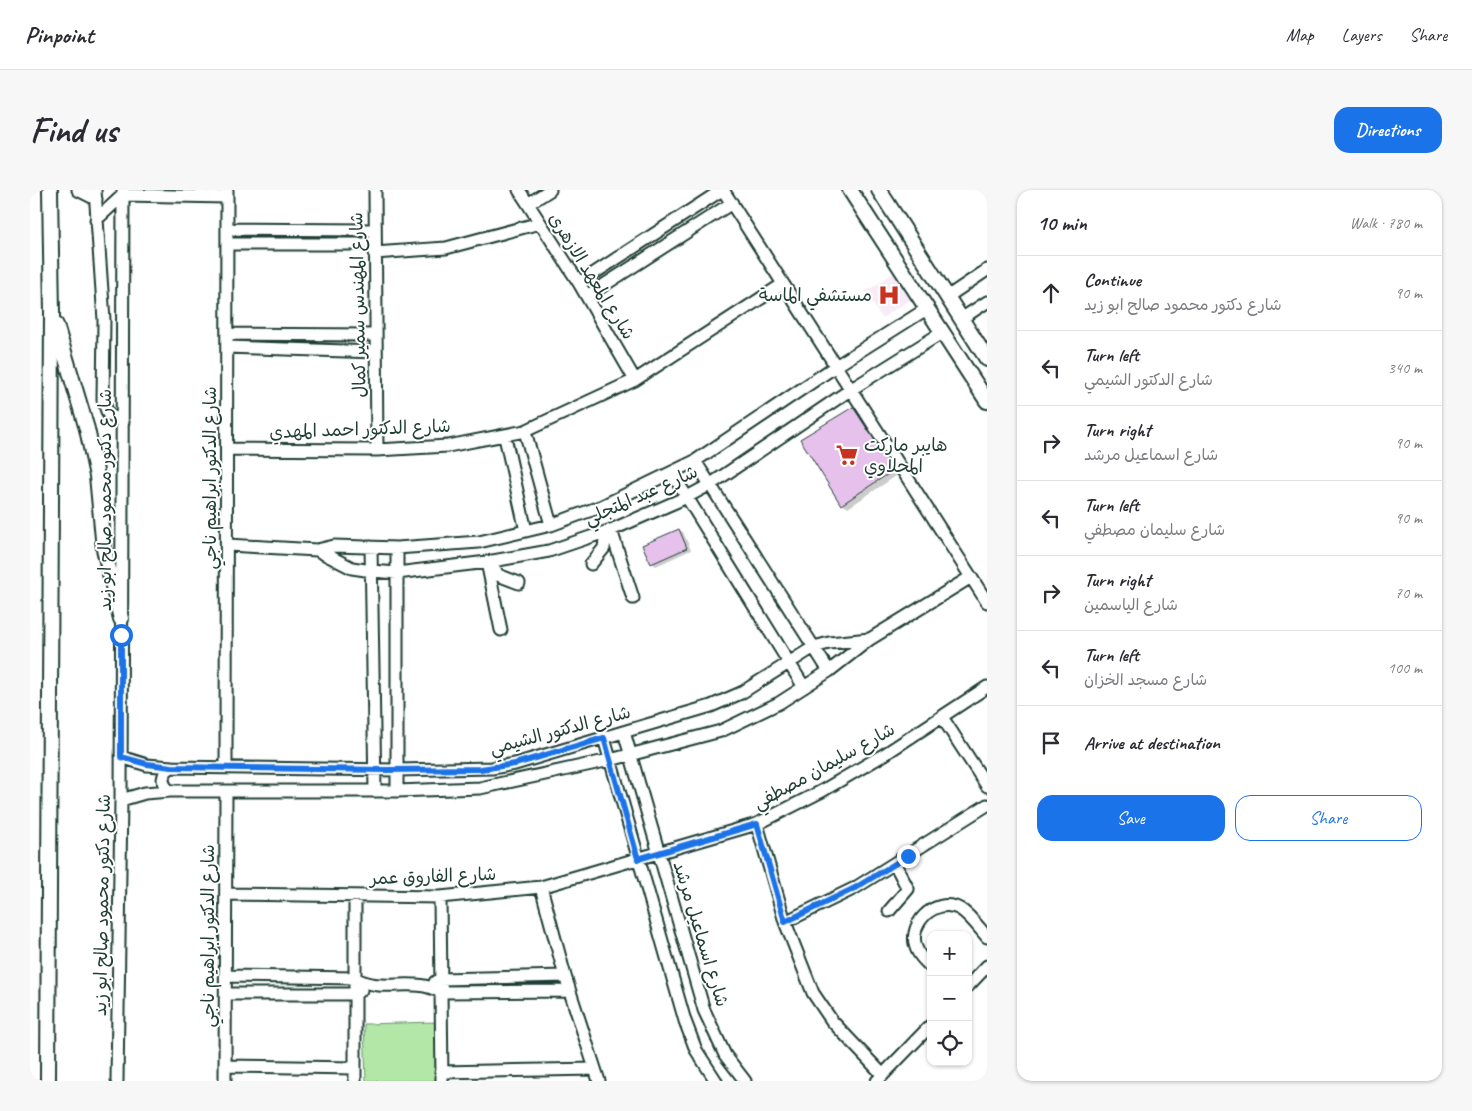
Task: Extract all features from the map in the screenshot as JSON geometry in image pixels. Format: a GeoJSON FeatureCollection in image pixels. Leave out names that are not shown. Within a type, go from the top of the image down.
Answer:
{"type":"FeatureCollection","features":[{"type":"Feature","properties":{"kind":"main road"},"geometry":{"type":"LineString","coordinates":[[48,1081],[52,313],[50,190]]}},
{"type":"Feature","properties":{"kind":"main road"},"geometry":{"type":"LineString","coordinates":[[850,190],[987,400]]}},
{"type":"Feature","properties":{"kind":"main road"},"geometry":{"type":"LineString","coordinates":[[865,214],[878,210],[882,194]]}},
{"type":"Feature","properties":{"kind":"main road"},"geometry":{"type":"LineString","coordinates":[[882,194],[987,358]]}},
{"type":"Feature","properties":{"kind":"main road"},"geometry":{"type":"LineString","coordinates":[[880,236],[884,226],[891,222],[899,222]]}},
{"type":"Feature","properties":{"kind":"main road"},"geometry":{"type":"LineString","coordinates":[[52,313],[87,429],[97,476],[108,570],[121,619]]}},
{"type":"Feature","properties":{"kind":"street"},"geometry":{"type":"LineString","coordinates":[[78,190],[95,194],[104,320],[103,400],[108,414],[123,422]]}},
{"type":"Feature","properties":{"kind":"street","name":"شارع المهندس سمير كمال"},"geometry":{"type":"LineString","coordinates":[[375,190],[377,450]]}},
{"type":"Feature","properties":{"kind":"street"},"geometry":{"type":"LineString","coordinates":[[528,204],[550,190]]}},
{"type":"Feature","properties":{"kind":"street"},"geometry":{"type":"LineString","coordinates":[[579,283],[722,190],[987,602]]}},
{"type":"Feature","properties":{"kind":"street","name":"شارع المعهد الازهرى"},"geometry":{"type":"LineString","coordinates":[[521,191],[579,283],[635,380]]}},
{"type":"Feature","properties":{"kind":"street"},"geometry":{"type":"LineString","coordinates":[[96,220],[123,193],[227,194]]}},
{"type":"Feature","properties":{"kind":"street","name":"شارع دكتور محمود صالح ابو زيد"},"geometry":{"type":"LineString","coordinates":[[118,1081],[123,193]]}},
{"type":"Feature","properties":{"kind":"street","name":"شارع الدكتور ابراهيم ناجي"},"geometry":{"type":"LineString","coordinates":[[226,767],[228,545],[227,194]]}},
{"type":"Feature","properties":{"kind":"street"},"geometry":{"type":"LineString","coordinates":[[586,296],[732,204]]}},
{"type":"Feature","properties":{"kind":"street"},"geometry":{"type":"LineString","coordinates":[[228,244],[374,249],[467,244],[540,223]]}},
{"type":"Feature","properties":{"kind":"street"},"geometry":{"type":"LineString","coordinates":[[228,229],[375,230]]}},
{"type":"Feature","properties":{"kind":"street"},"geometry":{"type":"LineString","coordinates":[[947,297],[987,270]]}},
{"type":"Feature","properties":{"kind":"street","name":"شارع الدكتور احمد المهدي"},"geometry":{"type":"LineString","coordinates":[[227,449],[377,450],[448,446],[505,437],[526,431],[635,380],[783,284]]}},
{"type":"Feature","properties":{"kind":"street"},"geometry":{"type":"LineString","coordinates":[[962,319],[987,302]]}},
{"type":"Feature","properties":{"kind":"street","name":"شارع عبد المتجلي"},"geometry":{"type":"LineString","coordinates":[[228,545],[317,550],[334,546],[396,548],[478,542],[551,525],[602,506],[695,461],[836,366],[928,308]]}},
{"type":"Feature","properties":{"kind":"street","name":"شارع عبد المتجلي"},"geometry":{"type":"LineString","coordinates":[[317,550],[352,568],[397,573],[489,562],[549,551],[609,531],[687,497],[710,484],[850,390],[943,332]]}},
{"type":"Feature","properties":{"kind":"street"},"geometry":{"type":"LineString","coordinates":[[227,334],[376,335]]}},
{"type":"Feature","properties":{"kind":"street"},"geometry":{"type":"LineString","coordinates":[[227,347],[376,352]]}},
{"type":"Feature","properties":{"kind":"street"},"geometry":{"type":"LineString","coordinates":[[526,431],[551,525]]}},
{"type":"Feature","properties":{"kind":"street"},"geometry":{"type":"LineString","coordinates":[[505,437],[526,531]]}},
{"type":"Feature","properties":{"kind":"street"},"geometry":{"type":"LineString","coordinates":[[695,461],[829,671]]}},
{"type":"Feature","properties":{"kind":"street"},"geometry":{"type":"LineString","coordinates":[[672,473],[804,687]]}},
{"type":"Feature","properties":{"kind":"street"},"geometry":{"type":"LineString","coordinates":[[591,564],[604,548],[609,531]]}},
{"type":"Feature","properties":{"kind":"street"},"geometry":{"type":"LineString","coordinates":[[609,531],[633,598]]}},
{"type":"Feature","properties":{"kind":"street"},"geometry":{"type":"LineString","coordinates":[[371,547],[375,791]]}},
{"type":"Feature","properties":{"kind":"street"},"geometry":{"type":"LineString","coordinates":[[396,548],[397,791]]}},
{"type":"Feature","properties":{"kind":"street"},"geometry":{"type":"LineString","coordinates":[[489,562],[498,575],[519,584]]}},
{"type":"Feature","properties":{"kind":"street"},"geometry":{"type":"LineString","coordinates":[[489,562],[501,630]]}},
{"type":"Feature","properties":{"kind":"street","name":"شارع الدكتور الشيمي"},"geometry":{"type":"LineString","coordinates":[[121,800],[145,793],[170,791],[397,791],[493,786],[610,760],[721,731],[752,718],[804,687],[829,671],[870,639],[971,577]]}},
{"type":"Feature","properties":{"kind":"street","name":"شارع الدكتور الشيمي"},"geometry":{"type":"LineString","coordinates":[[121,757],[147,764],[172,767],[397,770],[504,766],[711,706],[741,693],[814,646],[870,639]]}},
{"type":"Feature","properties":{"kind":"street","name":"شارع سليمان مصطفي"},"geometry":{"type":"LineString","coordinates":[[638,859],[757,824],[822,791],[885,754],[987,687]]}},
{"type":"Feature","properties":{"kind":"street"},"geometry":{"type":"LineString","coordinates":[[942,717],[987,786]]}},
{"type":"Feature","properties":{"kind":"street","name":"شارع اسماعيل مرشد"},"geometry":{"type":"LineString","coordinates":[[624,732],[704,1010],[725,1055],[745,1081]]}},
{"type":"Feature","properties":{"kind":"street"},"geometry":{"type":"LineString","coordinates":[[604,738],[685,1022],[696,1050],[716,1081]]}},
{"type":"Feature","properties":{"kind":"street"},"geometry":{"type":"LineString","coordinates":[[170,791],[163,784],[163,777],[166,771],[172,767]]}},
{"type":"Feature","properties":{"kind":"street","name":"شارع الدكتور ابراهيم ناجي"},"geometry":{"type":"LineString","coordinates":[[225,1081],[226,791]]}},
{"type":"Feature","properties":{"kind":"street"},"geometry":{"type":"LineString","coordinates":[[785,922],[855,888],[987,805]]}},
{"type":"Feature","properties":{"kind":"street"},"geometry":{"type":"LineString","coordinates":[[757,824],[785,922],[806,977],[822,1007],[880,1078],[927,1029]]}},
{"type":"Feature","properties":{"kind":"street","name":"شارع الفاروق عمر"},"geometry":{"type":"LineString","coordinates":[[226,894],[440,897],[541,887],[638,859]]}},
{"type":"Feature","properties":{"kind":"street"},"geometry":{"type":"LineString","coordinates":[[888,911],[908,890],[894,864]]}},
{"type":"Feature","properties":{"kind":"street"},"geometry":{"type":"LineString","coordinates":[[541,887],[565,976],[600,1081]]}},
{"type":"Feature","properties":{"kind":"street"},"geometry":{"type":"LineString","coordinates":[[355,1081],[356,896]]}},
{"type":"Feature","properties":{"kind":"street"},"geometry":{"type":"LineString","coordinates":[[440,897],[442,1077],[595,1068]]}},
{"type":"Feature","properties":{"kind":"street"},"geometry":{"type":"LineString","coordinates":[[927,962],[918,952],[915,933],[921,918],[938,906],[950,905],[961,909],[987,937]]}},
{"type":"Feature","properties":{"kind":"street"},"geometry":{"type":"LineString","coordinates":[[972,982],[987,966]]}},
{"type":"Feature","properties":{"kind":"street"},"geometry":{"type":"LineString","coordinates":[[226,976],[356,978],[368,986]]}},
{"type":"Feature","properties":{"kind":"street"},"geometry":{"type":"LineString","coordinates":[[226,994],[355,994],[368,986],[429,985],[440,979],[565,976]]}},
{"type":"Feature","properties":{"kind":"street"},"geometry":{"type":"LineString","coordinates":[[429,985],[440,992],[570,991]]}},
{"type":"Feature","properties":{"kind":"street"},"geometry":{"type":"LineString","coordinates":[[225,1066],[355,1068]]}},
{"type":"Feature","properties":{"kind":"shaded area","name":"مستشفي الماسة"},"geometry":{"type":"Polygon","coordinates":[[[895,272],[913,298],[882,318],[865,292],[895,272]]]}},
{"type":"Feature","properties":{"kind":"green space"},"geometry":{"type":"Polygon","coordinates":[[[436,1022],[437,1081],[366,1081],[364,1024],[436,1022]]]}},
{"type":"Feature","properties":{"kind":"building","name":"هايبر ماركت المحلاوي"},"geometry":{"type":"Polygon","coordinates":[[[853,407],[894,470],[841,505],[800,439],[853,407]]]}},
{"type":"Feature","properties":{"kind":"building"},"geometry":{"type":"Polygon","coordinates":[[[679,529],[687,548],[651,564],[642,545],[679,529]]]}},
{"type":"Feature","properties":{"kind":"place","name":"مستشفي الماسة"},"geometry":{"type":"Point","coordinates":[889,295]}},
{"type":"Feature","properties":{"kind":"place","name":"هايبر ماركت المحلاوي"},"geometry":{"type":"Point","coordinates":[847,455]}},
{"type":"Feature","properties":{"kind":"route"},"geometry":{"type":"LineString","coordinates":[[121,635],[121,757],[134,762],[172,767],[386,770],[481,769],[515,764],[604,738],[638,859],[757,824],[785,922],[855,888],[908,856]]}}]}
